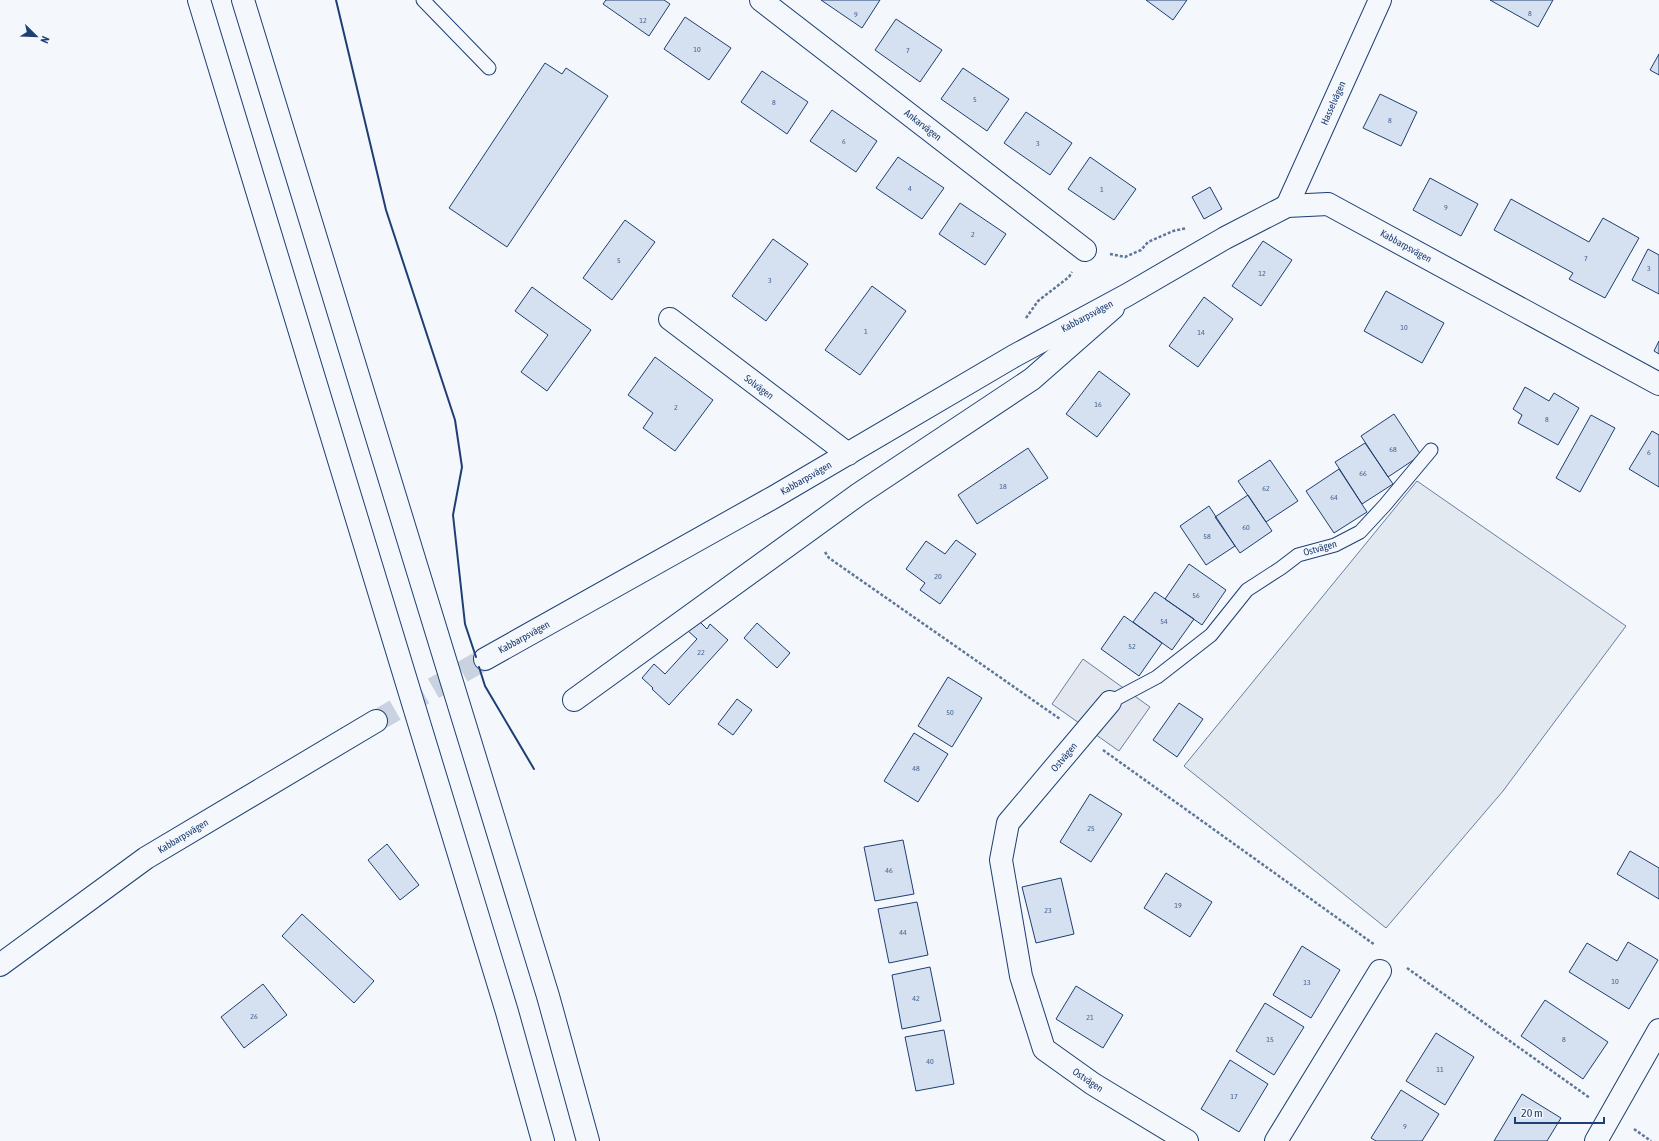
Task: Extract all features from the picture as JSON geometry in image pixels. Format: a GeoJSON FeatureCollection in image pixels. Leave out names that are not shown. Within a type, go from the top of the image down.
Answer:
{"type":"FeatureCollection","features":[{"type":"Feature","properties":{"kind":"main road"},"geometry":{"type":"LineString","coordinates":[[199,0],[506,1012],[543,1141]]}},
{"type":"Feature","properties":{"kind":"main road"},"geometry":{"type":"LineString","coordinates":[[244,0],[548,996],[588,1141]]}},
{"type":"Feature","properties":{"kind":"main road","name":"Ankarvägen"},"geometry":{"type":"LineString","coordinates":[[763,0],[1085,250]]}},
{"type":"Feature","properties":{"kind":"main road","name":"Hasselvägen"},"geometry":{"type":"LineString","coordinates":[[1287,206],[1380,0]]}},
{"type":"Feature","properties":{"kind":"main road","name":"Kabbarpsvägen"},"geometry":{"type":"LineString","coordinates":[[485,659],[767,501],[1014,356],[1127,295],[1225,238],[1287,206],[1328,204],[1659,384]]}},
{"type":"Feature","properties":{"kind":"main road","name":"Kabbarpsvägen"},"geometry":{"type":"LineString","coordinates":[[574,700],[858,494],[1032,379],[1127,295]]}},
{"type":"Feature","properties":{"kind":"main road","name":"Solvägen"},"geometry":{"type":"LineString","coordinates":[[670,319],[848,454]]}},
{"type":"Feature","properties":{"kind":"main road","name":"Ostvägen"},"geometry":{"type":"LineString","coordinates":[[1110,702],[1008,823],[1001,860],[1021,976],[1044,1049],[1093,1084],[1187,1141]]}},
{"type":"Feature","properties":{"kind":"main road","name":"Kabbarpsvägen"},"geometry":{"type":"LineString","coordinates":[[0,965],[146,858],[376,720]]}},
{"type":"Feature","properties":{"kind":"main road"},"geometry":{"type":"LineString","coordinates":[[1276,1141],[1380,971]]}},
{"type":"Feature","properties":{"kind":"main road"},"geometry":{"type":"LineString","coordinates":[[1596,1141],[1659,1030]]}},
{"type":"Feature","properties":{"kind":"lane"},"geometry":{"type":"LineString","coordinates":[[423,0],[490,68]]}},
{"type":"Feature","properties":{"kind":"lane","name":"Ostvägen"},"geometry":{"type":"LineString","coordinates":[[1110,702],[1158,677],[1211,635],[1247,590],[1298,555],[1335,545],[1360,532],[1385,505],[1431,450]]}},
{"type":"Feature","properties":{"kind":"path"},"geometry":{"type":"LineString","coordinates":[[1014,356],[1023,322],[1038,301],[1069,276],[1085,250],[1125,257],[1141,250],[1148,242],[1173,231],[1196,225],[1225,238]]}},
{"type":"Feature","properties":{"kind":"path"},"geometry":{"type":"LineString","coordinates":[[809,531],[829,558],[1082,735],[1376,946]]}},
{"type":"Feature","properties":{"kind":"path"},"geometry":{"type":"LineString","coordinates":[[1401,964],[1612,1114]]}},
{"type":"Feature","properties":{"kind":"shaded area"},"geometry":{"type":"Polygon","coordinates":[[[1417,481],[1626,626],[1503,791],[1386,928],[1184,766],[1417,481]]]}},
{"type":"Feature","properties":{"kind":"shaded area"},"geometry":{"type":"Polygon","coordinates":[[[1083,659],[1150,707],[1119,751],[1052,704],[1083,659]]]}},
{"type":"Feature","properties":{"kind":"building"},"geometry":{"type":"Polygon","coordinates":[[[606,0],[664,0],[670,4],[649,36],[603,4],[606,0]]]}},
{"type":"Feature","properties":{"kind":"building"},"geometry":{"type":"Polygon","coordinates":[[[821,0],[880,0],[862,28],[821,0]]]}},
{"type":"Feature","properties":{"kind":"building"},"geometry":{"type":"Polygon","coordinates":[[[1146,0],[1187,0],[1173,20],[1146,0]]]}},
{"type":"Feature","properties":{"kind":"building"},"geometry":{"type":"Polygon","coordinates":[[[1490,0],[1553,0],[1538,27],[1490,0]]]}},
{"type":"Feature","properties":{"kind":"building"},"geometry":{"type":"Polygon","coordinates":[[[685,17],[731,48],[709,80],[664,49],[685,17]]]}},
{"type":"Feature","properties":{"kind":"building"},"geometry":{"type":"Polygon","coordinates":[[[896,19],[942,50],[920,82],[875,50],[896,19]]]}},
{"type":"Feature","properties":{"kind":"building"},"geometry":{"type":"Polygon","coordinates":[[[1659,54],[1659,75],[1650,70],[1659,54]]]}},
{"type":"Feature","properties":{"kind":"building"},"geometry":{"type":"Polygon","coordinates":[[[545,63],[562,74],[566,68],[608,96],[507,247],[449,208],[545,63]]]}},
{"type":"Feature","properties":{"kind":"building"},"geometry":{"type":"Polygon","coordinates":[[[963,68],[1009,99],[987,131],[941,99],[963,68]]]}},
{"type":"Feature","properties":{"kind":"building"},"geometry":{"type":"Polygon","coordinates":[[[762,71],[808,102],[787,134],[741,102],[762,71]]]}},
{"type":"Feature","properties":{"kind":"building"},"geometry":{"type":"Polygon","coordinates":[[[1380,94],[1417,112],[1401,146],[1363,128],[1380,94]]]}},
{"type":"Feature","properties":{"kind":"building"},"geometry":{"type":"Polygon","coordinates":[[[832,110],[877,141],[856,172],[810,141],[832,110]]]}},
{"type":"Feature","properties":{"kind":"building"},"geometry":{"type":"Polygon","coordinates":[[[1026,112],[1072,143],[1050,175],[1004,143],[1026,112]]]}},
{"type":"Feature","properties":{"kind":"building"},"geometry":{"type":"Polygon","coordinates":[[[898,157],[944,188],[922,219],[876,188],[898,157]]]}},
{"type":"Feature","properties":{"kind":"building"},"geometry":{"type":"Polygon","coordinates":[[[1090,157],[1136,189],[1114,220],[1068,189],[1090,157]]]}},
{"type":"Feature","properties":{"kind":"building"},"geometry":{"type":"Polygon","coordinates":[[[1430,178],[1478,204],[1461,236],[1413,210],[1430,178]]]}},
{"type":"Feature","properties":{"kind":"building"},"geometry":{"type":"Polygon","coordinates":[[[1210,187],[1222,209],[1204,219],[1192,197],[1210,187]]]}},
{"type":"Feature","properties":{"kind":"building"},"geometry":{"type":"Polygon","coordinates":[[[1511,199],[1589,242],[1603,218],[1639,238],[1605,298],[1569,279],[1573,273],[1494,230],[1511,199]]]}},
{"type":"Feature","properties":{"kind":"building"},"geometry":{"type":"Polygon","coordinates":[[[960,203],[1006,234],[985,265],[939,234],[960,203]]]}},
{"type":"Feature","properties":{"kind":"building"},"geometry":{"type":"Polygon","coordinates":[[[625,220],[655,242],[612,300],[583,278],[625,220]]]}},
{"type":"Feature","properties":{"kind":"building"},"geometry":{"type":"Polygon","coordinates":[[[773,239],[808,264],[766,321],[732,296],[773,239]]]}},
{"type":"Feature","properties":{"kind":"building"},"geometry":{"type":"Polygon","coordinates":[[[1263,241],[1292,260],[1261,306],[1232,286],[1263,241]]]}},
{"type":"Feature","properties":{"kind":"building"},"geometry":{"type":"Polygon","coordinates":[[[1648,249],[1659,255],[1659,294],[1632,280],[1648,249]]]}},
{"type":"Feature","properties":{"kind":"building"},"geometry":{"type":"Polygon","coordinates":[[[872,286],[906,311],[860,375],[825,350],[872,286]]]}},
{"type":"Feature","properties":{"kind":"building"},"geometry":{"type":"Polygon","coordinates":[[[532,287],[591,330],[547,391],[521,372],[548,335],[515,311],[532,287]]]}},
{"type":"Feature","properties":{"kind":"building"},"geometry":{"type":"Polygon","coordinates":[[[1386,291],[1444,323],[1422,363],[1364,331],[1386,291]]]}},
{"type":"Feature","properties":{"kind":"building"},"geometry":{"type":"Polygon","coordinates":[[[1204,297],[1233,319],[1198,367],[1169,346],[1204,297]]]}},
{"type":"Feature","properties":{"kind":"building"},"geometry":{"type":"Polygon","coordinates":[[[1659,341],[1659,354],[1654,351],[1659,341]]]}},
{"type":"Feature","properties":{"kind":"building"},"geometry":{"type":"Polygon","coordinates":[[[655,357],[713,400],[675,451],[643,428],[653,413],[628,395],[655,357]]]}},
{"type":"Feature","properties":{"kind":"building"},"geometry":{"type":"Polygon","coordinates":[[[1099,371],[1130,394],[1097,437],[1066,414],[1099,371]]]}},
{"type":"Feature","properties":{"kind":"building"},"geometry":{"type":"Polygon","coordinates":[[[1525,387],[1549,401],[1554,393],[1579,408],[1558,445],[1518,423],[1522,415],[1513,409],[1525,387]]]}},
{"type":"Feature","properties":{"kind":"building"},"geometry":{"type":"Polygon","coordinates":[[[1394,414],[1421,455],[1388,477],[1361,436],[1394,414]]]}},
{"type":"Feature","properties":{"kind":"building"},"geometry":{"type":"Polygon","coordinates":[[[1591,415],[1615,428],[1580,492],[1556,478],[1591,415]]]}},
{"type":"Feature","properties":{"kind":"building"},"geometry":{"type":"Polygon","coordinates":[[[1652,431],[1659,435],[1659,487],[1629,469],[1652,431]]]}},
{"type":"Feature","properties":{"kind":"building"},"geometry":{"type":"Polygon","coordinates":[[[1365,443],[1393,484],[1362,504],[1335,462],[1365,443]]]}},
{"type":"Feature","properties":{"kind":"building"},"geometry":{"type":"Polygon","coordinates":[[[1028,448],[1048,478],[977,524],[958,495],[1028,448]]]}},
{"type":"Feature","properties":{"kind":"building"},"geometry":{"type":"Polygon","coordinates":[[[1270,460],[1298,501],[1266,522],[1238,481],[1270,460]]]}},
{"type":"Feature","properties":{"kind":"building"},"geometry":{"type":"Polygon","coordinates":[[[1339,469],[1367,512],[1334,533],[1306,491],[1339,469]]]}},
{"type":"Feature","properties":{"kind":"building"},"geometry":{"type":"Polygon","coordinates":[[[1248,495],[1272,531],[1240,553],[1215,517],[1248,495]]]}},
{"type":"Feature","properties":{"kind":"building"},"geometry":{"type":"Polygon","coordinates":[[[1209,506],[1235,546],[1206,565],[1180,526],[1209,506]]]}},
{"type":"Feature","properties":{"kind":"building"},"geometry":{"type":"Polygon","coordinates":[[[956,540],[976,554],[940,604],[920,590],[925,583],[906,569],[926,541],[945,554],[956,540]]]}},
{"type":"Feature","properties":{"kind":"building"},"geometry":{"type":"Polygon","coordinates":[[[1189,564],[1226,590],[1202,625],[1165,599],[1189,564]]]}},
{"type":"Feature","properties":{"kind":"building"},"geometry":{"type":"Polygon","coordinates":[[[1155,592],[1194,619],[1172,650],[1133,622],[1155,592]]]}},
{"type":"Feature","properties":{"kind":"building"},"geometry":{"type":"Polygon","coordinates":[[[1124,616],[1162,643],[1139,676],[1101,649],[1124,616]]]}},
{"type":"Feature","properties":{"kind":"building"},"geometry":{"type":"Polygon","coordinates":[[[697,619],[707,629],[710,624],[728,640],[669,705],[642,678],[654,664],[665,674],[697,639],[687,630],[697,619]]]}},
{"type":"Feature","properties":{"kind":"building"},"geometry":{"type":"Polygon","coordinates":[[[757,623],[790,653],[777,668],[744,638],[757,623]]]}},
{"type":"Feature","properties":{"kind":"building"},"geometry":{"type":"Polygon","coordinates":[[[948,677],[982,698],[952,747],[918,726],[948,677]]]}},
{"type":"Feature","properties":{"kind":"building"},"geometry":{"type":"Polygon","coordinates":[[[737,699],[752,710],[733,735],[718,724],[737,699]]]}},
{"type":"Feature","properties":{"kind":"building"},"geometry":{"type":"Polygon","coordinates":[[[1179,703],[1203,719],[1177,757],[1153,740],[1179,703]]]}},
{"type":"Feature","properties":{"kind":"building"},"geometry":{"type":"Polygon","coordinates":[[[914,733],[948,754],[918,802],[884,781],[914,733]]]}},
{"type":"Feature","properties":{"kind":"building"},"geometry":{"type":"Polygon","coordinates":[[[1090,794],[1122,814],[1091,862],[1060,842],[1090,794]]]}},
{"type":"Feature","properties":{"kind":"building"},"geometry":{"type":"Polygon","coordinates":[[[903,840],[914,894],[875,901],[864,847],[903,840]]]}},
{"type":"Feature","properties":{"kind":"building"},"geometry":{"type":"Polygon","coordinates":[[[387,844],[419,885],[400,900],[368,860],[387,844]]]}},
{"type":"Feature","properties":{"kind":"building"},"geometry":{"type":"Polygon","coordinates":[[[1630,851],[1659,868],[1659,899],[1617,874],[1630,851]]]}},
{"type":"Feature","properties":{"kind":"building"},"geometry":{"type":"Polygon","coordinates":[[[1166,873],[1212,902],[1190,937],[1144,908],[1166,873]]]}},
{"type":"Feature","properties":{"kind":"building"},"geometry":{"type":"Polygon","coordinates":[[[1061,878],[1074,934],[1036,943],[1022,887],[1061,878]]]}},
{"type":"Feature","properties":{"kind":"building"},"geometry":{"type":"Polygon","coordinates":[[[917,902],[928,955],[889,963],[878,909],[917,902]]]}},
{"type":"Feature","properties":{"kind":"building"},"geometry":{"type":"Polygon","coordinates":[[[302,914],[374,981],[354,1003],[282,936],[302,914]]]}},
{"type":"Feature","properties":{"kind":"building"},"geometry":{"type":"Polygon","coordinates":[[[1628,942],[1658,960],[1629,1009],[1569,972],[1587,943],[1617,961],[1628,942]]]}},
{"type":"Feature","properties":{"kind":"building"},"geometry":{"type":"Polygon","coordinates":[[[1302,946],[1340,970],[1311,1018],[1273,995],[1302,946]]]}},
{"type":"Feature","properties":{"kind":"building"},"geometry":{"type":"Polygon","coordinates":[[[930,967],[941,1021],[902,1029],[892,975],[930,967]]]}},
{"type":"Feature","properties":{"kind":"building"},"geometry":{"type":"Polygon","coordinates":[[[263,984],[287,1015],[244,1048],[221,1017],[263,984]]]}},
{"type":"Feature","properties":{"kind":"building"},"geometry":{"type":"Polygon","coordinates":[[[1076,986],[1123,1015],[1103,1048],[1056,1019],[1076,986]]]}},
{"type":"Feature","properties":{"kind":"building"},"geometry":{"type":"Polygon","coordinates":[[[1545,1000],[1608,1042],[1583,1079],[1521,1036],[1545,1000]]]}},
{"type":"Feature","properties":{"kind":"building"},"geometry":{"type":"Polygon","coordinates":[[[1265,1003],[1304,1027],[1274,1075],[1236,1051],[1265,1003]]]}},
{"type":"Feature","properties":{"kind":"building"},"geometry":{"type":"Polygon","coordinates":[[[944,1030],[954,1084],[916,1091],[905,1037],[944,1030]]]}},
{"type":"Feature","properties":{"kind":"building"},"geometry":{"type":"Polygon","coordinates":[[[1436,1033],[1474,1057],[1445,1105],[1406,1081],[1436,1033]]]}},
{"type":"Feature","properties":{"kind":"building"},"geometry":{"type":"Polygon","coordinates":[[[1230,1060],[1268,1084],[1239,1132],[1201,1109],[1230,1060]]]}},
{"type":"Feature","properties":{"kind":"building"},"geometry":{"type":"Polygon","coordinates":[[[1401,1090],[1439,1114],[1422,1141],[1376,1141],[1371,1138],[1401,1090]]]}},
{"type":"Feature","properties":{"kind":"building"},"geometry":{"type":"Polygon","coordinates":[[[1522,1094],[1561,1118],[1547,1141],[1494,1141],[1522,1094]]]}},
{"type":"Feature","properties":{"kind":"tunnel"},"geometry":{"type":"LineString","coordinates":[[376,721],[485,659]]}},
{"type":"Feature","properties":{"kind":"wall"},"geometry":{"type":"LineString","coordinates":[[336,0],[386,210],[455,420],[462,467],[453,515],[465,624],[476,657]]}},
{"type":"Feature","properties":{"kind":"wall"},"geometry":{"type":"LineString","coordinates":[[479,667],[485,686],[534,769]]}}]}
